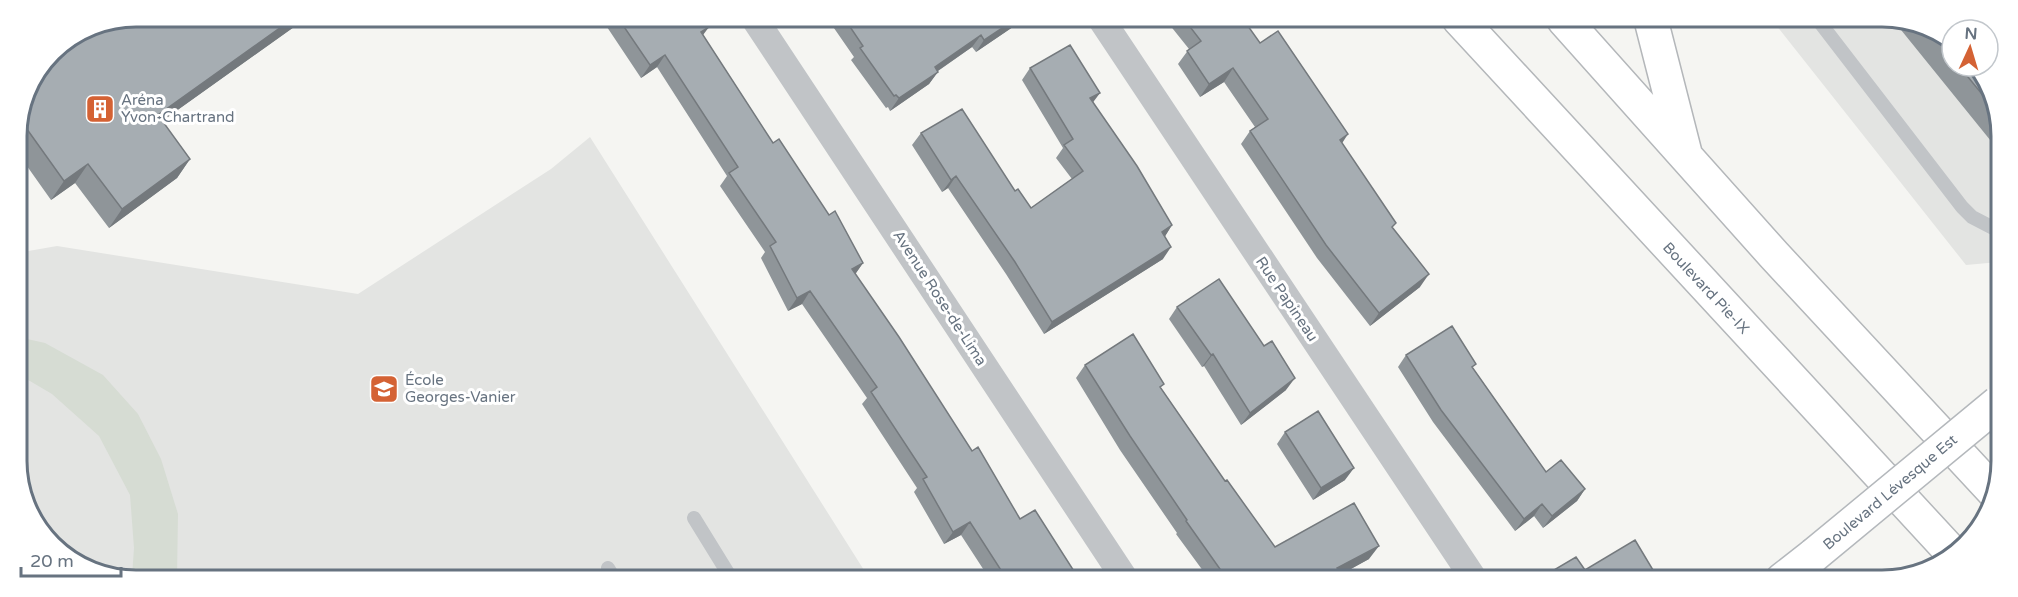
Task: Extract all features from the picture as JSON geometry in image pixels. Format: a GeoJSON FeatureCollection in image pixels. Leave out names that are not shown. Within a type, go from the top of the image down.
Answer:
{"type":"FeatureCollection","features":[{"type":"Feature","properties":{"kind":"main road","name":"Boulevard Pie-IX"},"geometry":{"type":"LineString","coordinates":[[1468,27],[1947,549]]}},
{"type":"Feature","properties":{"kind":"main road"},"geometry":{"type":"LineString","coordinates":[[1570,27],[1686,158],[1988,485]]}},
{"type":"Feature","properties":{"kind":"main road"},"geometry":{"type":"LineString","coordinates":[[1653,27],[1686,158]]}},
{"type":"Feature","properties":{"kind":"main road","name":"Boulevard Lévesque Est"},"geometry":{"type":"LineString","coordinates":[[1795,570],[1991,409]]}},
{"type":"Feature","properties":{"kind":"street","name":"Avenue Rose-de-Lima"},"geometry":{"type":"LineString","coordinates":[[760,27],[1119,570]]}},
{"type":"Feature","properties":{"kind":"street","name":"Rue Papineau"},"geometry":{"type":"LineString","coordinates":[[1106,27],[1468,570]]}},
{"type":"Feature","properties":{"kind":"lane"},"geometry":{"type":"LineString","coordinates":[[1823,27],[1956,200],[1972,217],[1991,227]]}},
{"type":"Feature","properties":{"kind":"lane"},"geometry":{"type":"LineString","coordinates":[[694,518],[726,570]]}},
{"type":"Feature","properties":{"kind":"shaded area"},"geometry":{"type":"Polygon","coordinates":[[[1778,27],[1882,27],[1897,28],[1924,35],[1940,52],[1940,78],[1964,78],[1984,98],[1991,128],[1991,263],[1966,265],[1778,27]]]}},
{"type":"Feature","properties":{"kind":"shaded area","name":"École Georges-Vanier"},"geometry":{"type":"Polygon","coordinates":[[[590,137],[864,570],[136,570],[121,569],[94,562],[69,548],[49,528],[35,503],[28,476],[27,251],[57,246],[358,294],[551,169],[590,137]]]}},
{"type":"Feature","properties":{"kind":"shaded area"},"geometry":{"type":"Polygon","coordinates":[[[27,339],[45,343],[103,375],[138,414],[161,459],[178,514],[177,570],[132,570],[134,548],[130,495],[99,436],[52,394],[27,379],[27,339]]]}},
{"type":"Feature","properties":{"kind":"building","name":"Aréna Yvon-Chartrand"},"geometry":{"type":"Polygon","coordinates":[[[281,27],[158,115],[190,159],[122,209],[88,164],[64,181],[27,128],[38,88],[49,69],[69,49],[88,38],[121,28],[281,27]]]}},
{"type":"Feature","properties":{"kind":"building"},"geometry":{"type":"Polygon","coordinates":[[[624,27],[709,27],[701,32],[773,143],[779,139],[829,215],[835,211],[863,263],[852,269],[899,337],[972,451],[978,447],[1020,519],[1035,510],[1073,570],[1001,570],[970,522],[953,532],[923,479],[927,477],[871,392],[877,387],[810,291],[797,298],[770,246],[776,242],[729,173],[738,167],[665,55],[650,65],[624,27]]]}},
{"type":"Feature","properties":{"kind":"building"},"geometry":{"type":"Polygon","coordinates":[[[850,27],[1004,27],[984,40],[981,35],[935,67],[938,72],[899,98],[894,96],[860,48],[863,46],[850,27]]]}},
{"type":"Feature","properties":{"kind":"building"},"geometry":{"type":"Polygon","coordinates":[[[1190,27],[1249,27],[1260,43],[1278,31],[1348,134],[1340,140],[1396,223],[1392,227],[1429,274],[1379,313],[1326,245],[1250,131],[1268,119],[1233,68],[1209,84],[1187,51],[1201,41],[1190,27]]]}},
{"type":"Feature","properties":{"kind":"building"},"geometry":{"type":"Polygon","coordinates":[[[1070,45],[1100,93],[1090,98],[1137,166],[1172,225],[1162,232],[1171,247],[1052,322],[1015,262],[956,176],[951,180],[921,133],[962,109],[1015,191],[1018,189],[1031,208],[1083,171],[1064,145],[1073,139],[1030,68],[1070,45]]]}},
{"type":"Feature","properties":{"kind":"building"},"geometry":{"type":"Polygon","coordinates":[[[1969,78],[1975,78],[1983,95],[1969,78]]]}},
{"type":"Feature","properties":{"kind":"building"},"geometry":{"type":"Polygon","coordinates":[[[1219,279],[1264,346],[1272,341],[1295,378],[1250,413],[1213,354],[1211,355],[1177,307],[1219,279]]]}},
{"type":"Feature","properties":{"kind":"building"},"geometry":{"type":"Polygon","coordinates":[[[1452,326],[1476,364],[1472,367],[1546,472],[1561,460],[1585,489],[1552,516],[1542,504],[1524,519],[1441,410],[1406,355],[1452,326]]]}},
{"type":"Feature","properties":{"kind":"building"},"geometry":{"type":"Polygon","coordinates":[[[1133,334],[1164,384],[1160,387],[1225,481],[1227,480],[1275,547],[1354,503],[1379,546],[1337,568],[1338,570],[1221,570],[1186,521],[1085,365],[1133,334]]]}},
{"type":"Feature","properties":{"kind":"building"},"geometry":{"type":"Polygon","coordinates":[[[1318,411],[1354,468],[1321,488],[1285,432],[1318,411]]]}},
{"type":"Feature","properties":{"kind":"building"},"geometry":{"type":"Polygon","coordinates":[[[1635,540],[1653,570],[1585,570],[1635,540]]]}},
{"type":"Feature","properties":{"kind":"building"},"geometry":{"type":"Polygon","coordinates":[[[1576,557],[1585,570],[1554,570],[1576,557]]]}},
{"type":"Feature","properties":{"kind":"place","name":"Aréna Yvon-Chartrand"},"geometry":{"type":"Point","coordinates":[100,109]}},
{"type":"Feature","properties":{"kind":"place","name":"École Georges-Vanier"},"geometry":{"type":"Point","coordinates":[384,389]}}]}
